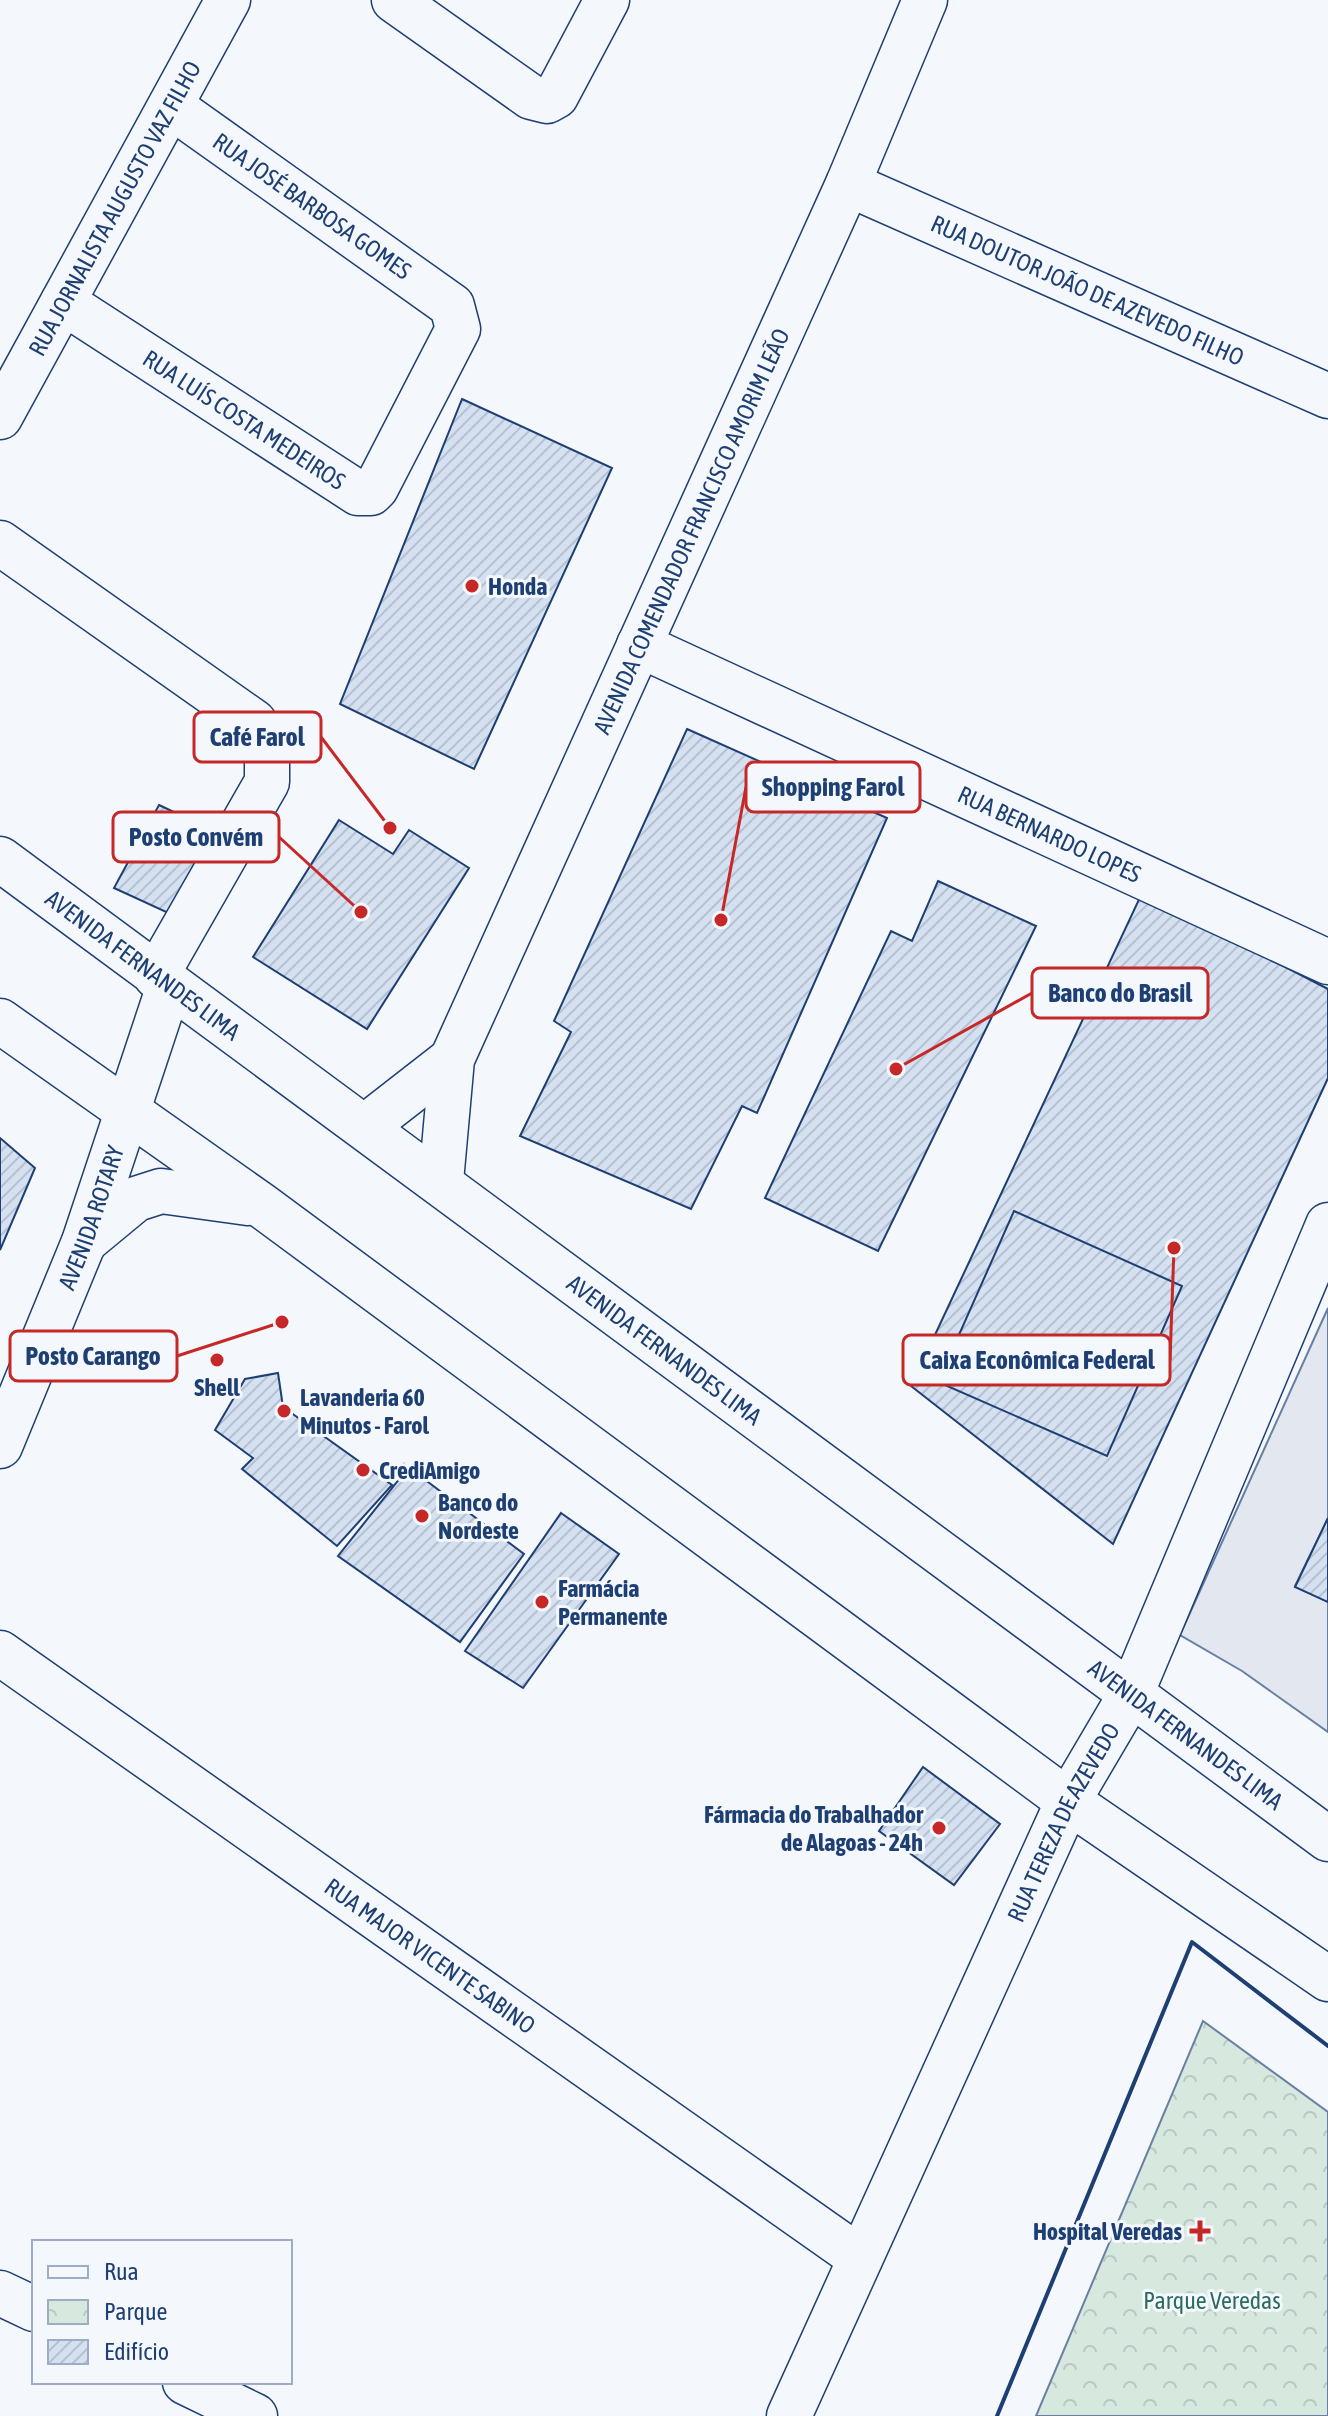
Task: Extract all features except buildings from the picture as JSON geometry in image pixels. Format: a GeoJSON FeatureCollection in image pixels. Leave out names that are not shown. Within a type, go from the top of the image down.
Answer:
{"type":"FeatureCollection","features":[{"type":"Feature","properties":{"kind":"main road","name":"RUA JORNALISTA AUGUSTO VAZ FILHO"},"geometry":{"type":"LineString","coordinates":[[0,417],[228,0]]}},
{"type":"Feature","properties":{"kind":"main road"},"geometry":{"type":"LineString","coordinates":[[394,0],[531,97],[547,101],[556,96],[607,0]]}},
{"type":"Feature","properties":{"kind":"main road","name":"AVENIDA COMENDADOR FRANCISCO AMORIM LEÃO"},"geometry":{"type":"LineString","coordinates":[[441,1181],[452,1059],[848,184],[925,0]]}},
{"type":"Feature","properties":{"kind":"main road","name":"RUA JOSÉ BARBOSA GOMES"},"geometry":{"type":"LineString","coordinates":[[172,107],[452,306]]}},
{"type":"Feature","properties":{"kind":"main road","name":"RUA DOUTOR JOÃO DE AZEVEDO FILHO"},"geometry":{"type":"LineString","coordinates":[[848,184],[1328,396]]}},
{"type":"Feature","properties":{"kind":"main road","name":"RUA LUÍS COSTA MEDEIROS"},"geometry":{"type":"LineString","coordinates":[[63,302],[364,495],[376,488],[458,329],[452,306]]}},
{"type":"Feature","properties":{"kind":"main road","name":"AVENIDA ROTARY"},"geometry":{"type":"LineString","coordinates":[[0,543],[254,722],[267,741],[267,782],[163,981],[129,1112],[84,1242],[0,1446]]}},
{"type":"Feature","properties":{"kind":"main road","name":"RUA BERNARDO LOPES"},"geometry":{"type":"LineString","coordinates":[[639,645],[1328,962]]}},
{"type":"Feature","properties":{"kind":"main road","name":"AVENIDA FERNANDES LIMA"},"geometry":{"type":"LineString","coordinates":[[0,859],[163,981],[441,1181],[1328,1839]]}},
{"type":"Feature","properties":{"kind":"main road"},"geometry":{"type":"LineString","coordinates":[[0,1021],[261,1205],[1068,1801],[1328,1979]]}},
{"type":"Feature","properties":{"kind":"main road","name":"AVENIDA COMENDADOR FRANCISCO AMORIM LEÃO"},"geometry":{"type":"LineString","coordinates":[[366,1126],[452,1059]]}},
{"type":"Feature","properties":{"kind":"main road"},"geometry":{"type":"LineString","coordinates":[[84,1242],[136,1199],[161,1191],[261,1205]]}},
{"type":"Feature","properties":{"kind":"main road","name":"RUA TEREZA DE AZEVEDO"},"geometry":{"type":"LineString","coordinates":[[789,2416],[1068,1801],[1131,1694],[1328,1225]]}},
{"type":"Feature","properties":{"kind":"main road","name":"RUA MAJOR VICENTE SABINO"},"geometry":{"type":"LineString","coordinates":[[0,1653],[860,2258]]}},
{"type":"Feature","properties":{"kind":"main road"},"geometry":{"type":"LineString","coordinates":[[0,2293],[32,2308]]}},
{"type":"Feature","properties":{"kind":"main road"},"geometry":{"type":"LineString","coordinates":[[189,2384],[255,2416]]}},
{"type":"Feature","properties":{"kind":"green space","name":"Parque Veredas"},"geometry":{"type":"Polygon","coordinates":[[[1203,2021],[1328,2112],[1328,2416],[1036,2416],[1203,2021]]]}},
{"type":"Feature","properties":{"kind":"shaded area"},"geometry":{"type":"Polygon","coordinates":[[[1328,1308],[1328,1518],[1295,1586],[1328,1602],[1328,1732],[1242,1671],[1180,1635],[1328,1308]]]}},
{"type":"Feature","properties":{"kind":"wall"},"geometry":{"type":"LineString","coordinates":[[997,2416],[1192,1942],[1328,2046]]}},
{"type":"Feature","properties":{"kind":"place","name":"Honda"},"geometry":{"type":"Point","coordinates":[472,586]}},
{"type":"Feature","properties":{"kind":"place","name":"Café Farol"},"geometry":{"type":"Point","coordinates":[390,828]}},
{"type":"Feature","properties":{"kind":"place","name":"Posto Convém"},"geometry":{"type":"Point","coordinates":[361,912]}},
{"type":"Feature","properties":{"kind":"place","name":"Shopping Farol"},"geometry":{"type":"Point","coordinates":[721,920]}},
{"type":"Feature","properties":{"kind":"place","name":"Banco do Brasil"},"geometry":{"type":"Point","coordinates":[896,1069]}},
{"type":"Feature","properties":{"kind":"place","name":"Caixa Econômica Federal"},"geometry":{"type":"Point","coordinates":[1174,1248]}},
{"type":"Feature","properties":{"kind":"place","name":"Posto Carango"},"geometry":{"type":"Point","coordinates":[282,1322]}},
{"type":"Feature","properties":{"kind":"place","name":"Shell"},"geometry":{"type":"Point","coordinates":[217,1360]}},
{"type":"Feature","properties":{"kind":"place","name":"Lavanderia 60 Minutos - Farol"},"geometry":{"type":"Point","coordinates":[284,1411]}},
{"type":"Feature","properties":{"kind":"place","name":"CrediAmigo"},"geometry":{"type":"Point","coordinates":[363,1470]}},
{"type":"Feature","properties":{"kind":"place","name":"Banco do Nordeste"},"geometry":{"type":"Point","coordinates":[422,1516]}},
{"type":"Feature","properties":{"kind":"place","name":"Farmácia Permanente"},"geometry":{"type":"Point","coordinates":[542,1602]}},
{"type":"Feature","properties":{"kind":"place","name":"Fármacia do Trabalhador de Alagoas - 24h"},"geometry":{"type":"Point","coordinates":[939,1828]}},
{"type":"Feature","properties":{"kind":"place","name":"Hospital Veredas"},"geometry":{"type":"Point","coordinates":[1200,2231]}}]}
